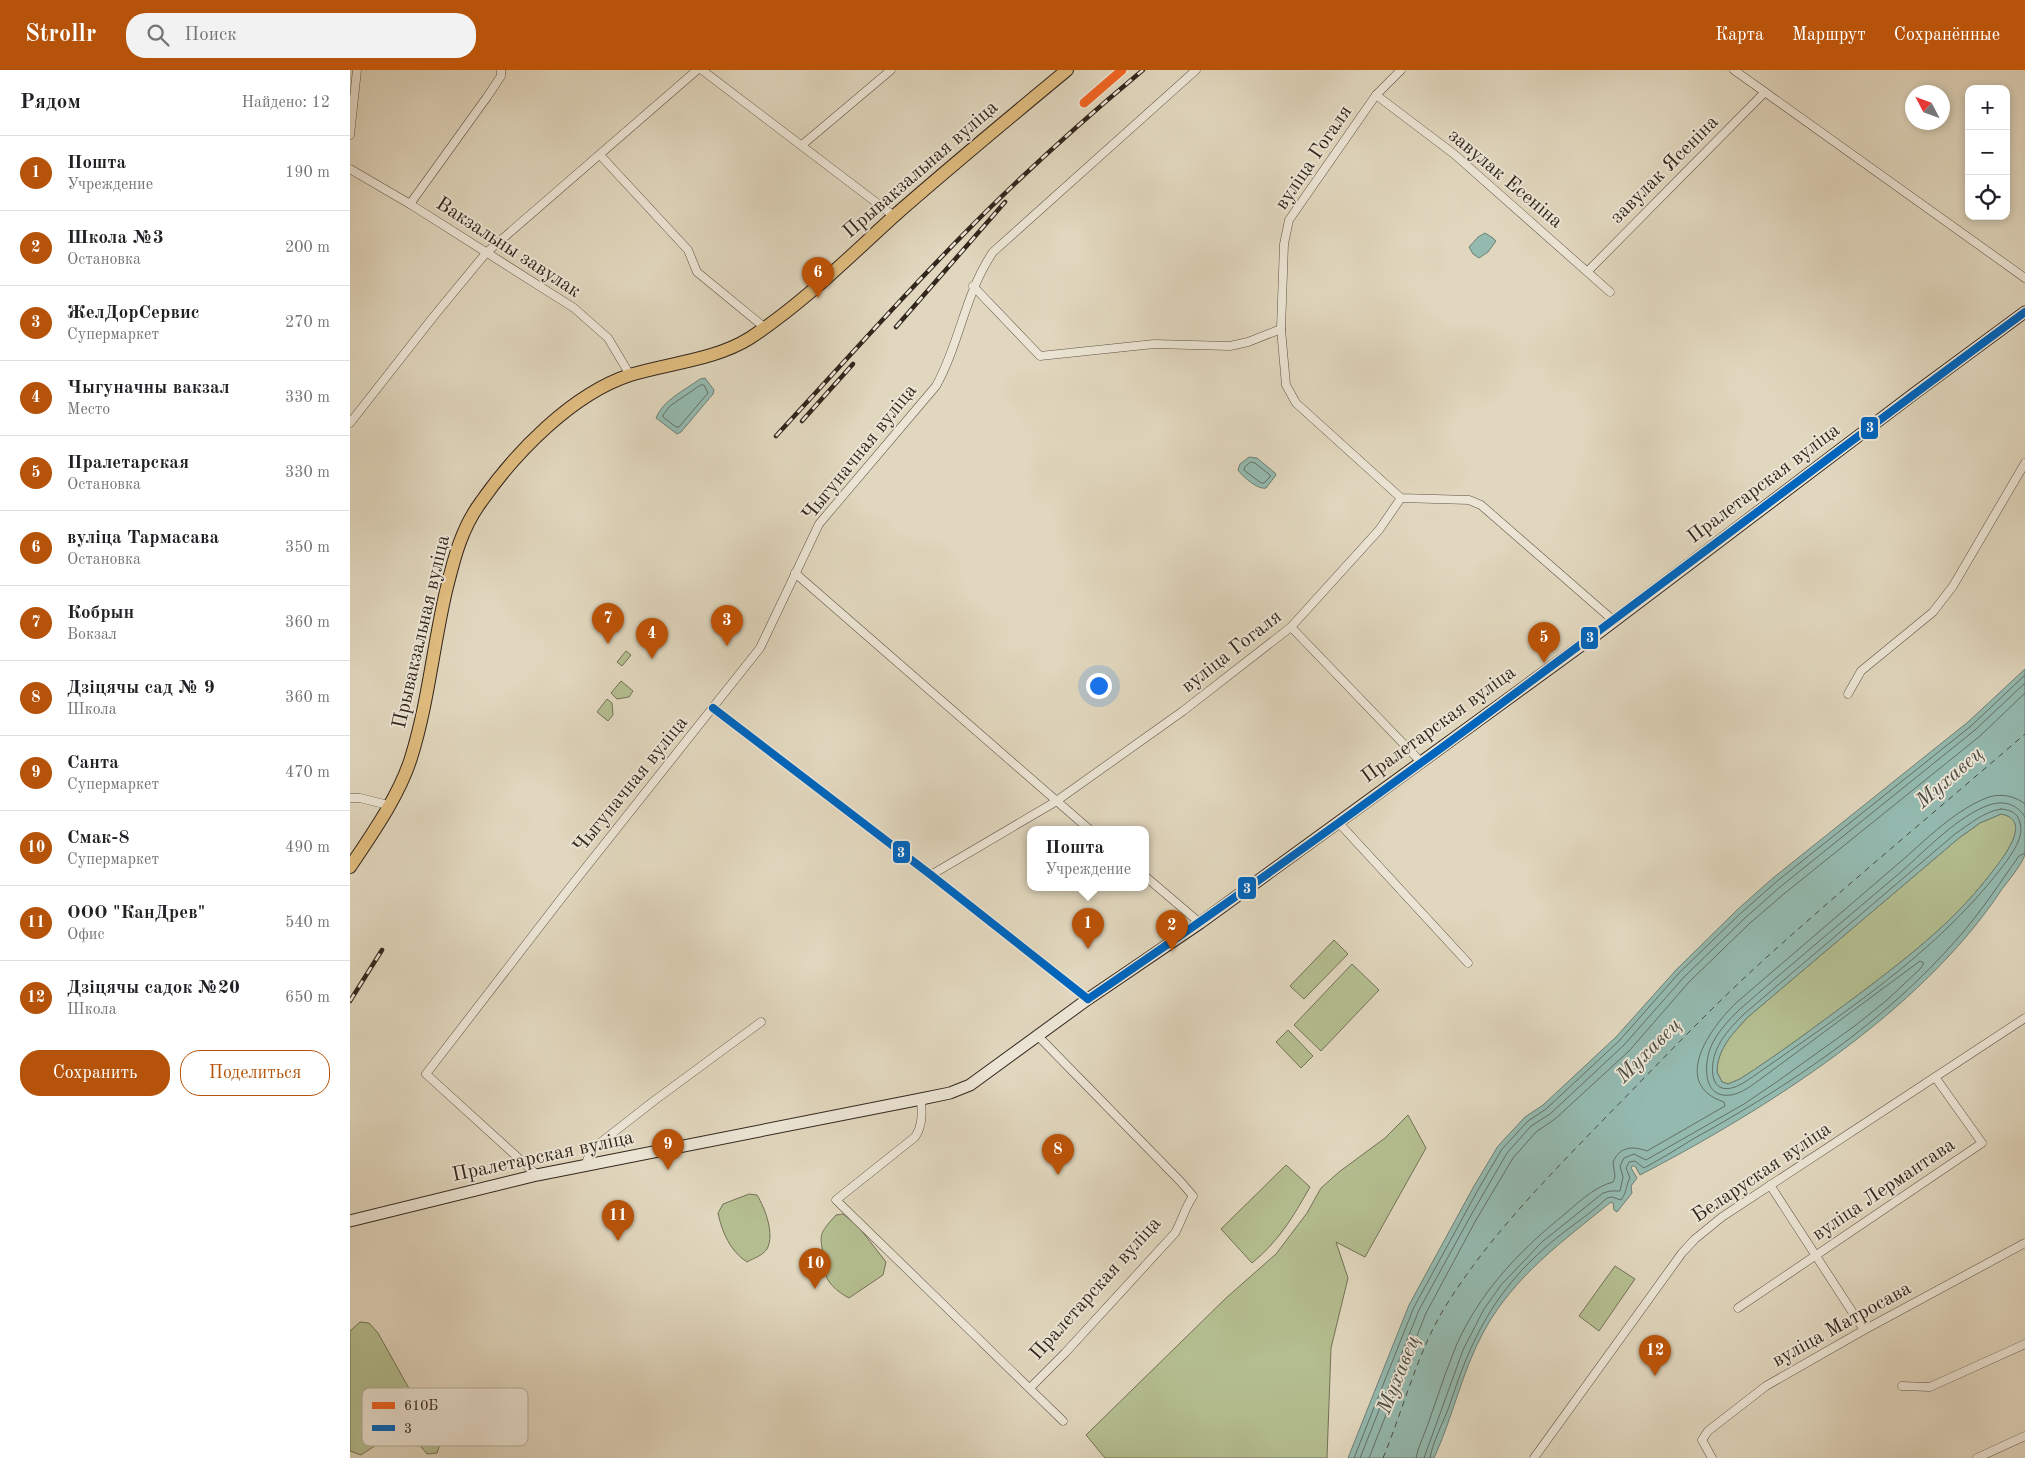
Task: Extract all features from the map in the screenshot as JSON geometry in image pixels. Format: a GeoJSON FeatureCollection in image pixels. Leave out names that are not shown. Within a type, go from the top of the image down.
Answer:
{"type":"FeatureCollection","features":[{"type":"Feature","properties":{"kind":"main road","name":"Прывакзальная вуліца"},"geometry":{"type":"LineString","coordinates":[[350,867],[400,784],[413,751],[426,696],[438,626],[456,552],[467,524],[492,486],[540,434],[579,402],[605,386],[630,375],[717,352],[747,340],[764,328],[831,274],[894,216],[1067,70]]}},
{"type":"Feature","properties":{"kind":"main road","name":"Пралетарская вуліца"},"geometry":{"type":"LineString","coordinates":[[350,1220],[537,1175],[950,1093],[970,1085],[1088,1000],[1200,923],[1614,621],[2025,312]]}},
{"type":"Feature","properties":{"kind":"street"},"geometry":{"type":"LineString","coordinates":[[350,135],[357,70]]}},
{"type":"Feature","properties":{"kind":"street"},"geometry":{"type":"LineString","coordinates":[[410,204],[501,76],[501,70]]}},
{"type":"Feature","properties":{"kind":"street"},"geometry":{"type":"LineString","coordinates":[[350,423],[434,316],[486,254],[697,70]]}},
{"type":"Feature","properties":{"kind":"street"},"geometry":{"type":"LineString","coordinates":[[702,70],[894,216]]}},
{"type":"Feature","properties":{"kind":"street"},"geometry":{"type":"LineString","coordinates":[[802,145],[891,70]]}},
{"type":"Feature","properties":{"kind":"street","name":"Чыгуначная вуліца"},"geometry":{"type":"LineString","coordinates":[[537,1175],[426,1074],[566,892],[760,648],[794,573],[819,524],[936,386],[944,372],[973,286],[993,252],[1196,70]]}},
{"type":"Feature","properties":{"kind":"street","name":"вуліца Гогаля"},"geometry":{"type":"LineString","coordinates":[[931,875],[1055,802],[1183,711],[1291,628],[1378,530],[1401,498],[1296,403],[1286,385],[1281,329],[1284,244],[1289,220],[1376,95],[1401,70]]}},
{"type":"Feature","properties":{"kind":"street"},"geometry":{"type":"LineString","coordinates":[[1734,70],[2025,278]]}},
{"type":"Feature","properties":{"kind":"street","name":"завулак Ясеніна"},"geometry":{"type":"LineString","coordinates":[[1588,271],[1765,92]]}},
{"type":"Feature","properties":{"kind":"street","name":"завулак Есеніна"},"geometry":{"type":"LineString","coordinates":[[1376,95],[1454,154],[1610,292]]}},
{"type":"Feature","properties":{"kind":"street"},"geometry":{"type":"LineString","coordinates":[[600,155],[688,250],[697,272],[764,328]]}},
{"type":"Feature","properties":{"kind":"street","name":"Вакзальны завулак"},"geometry":{"type":"LineString","coordinates":[[350,169],[410,204],[486,254],[574,308],[608,338],[630,375]]}},
{"type":"Feature","properties":{"kind":"street"},"geometry":{"type":"LineString","coordinates":[[973,286],[1040,356],[1154,344],[1230,346],[1248,342],[1281,329]]}},
{"type":"Feature","properties":{"kind":"street"},"geometry":{"type":"LineString","coordinates":[[1848,694],[1861,672],[1933,612],[1953,586],[2025,463]]}},
{"type":"Feature","properties":{"kind":"street"},"geometry":{"type":"LineString","coordinates":[[1401,498],[1469,500],[1481,505],[1614,621]]}},
{"type":"Feature","properties":{"kind":"street"},"geometry":{"type":"LineString","coordinates":[[794,573],[1055,802],[1085,826]]}},
{"type":"Feature","properties":{"kind":"street"},"geometry":{"type":"LineString","coordinates":[[1291,628],[1421,762]]}},
{"type":"Feature","properties":{"kind":"street"},"geometry":{"type":"LineString","coordinates":[[713,708],[931,875],[1088,1000]]}},
{"type":"Feature","properties":{"kind":"street"},"geometry":{"type":"LineString","coordinates":[[350,798],[360,798],[388,805]]}},
{"type":"Feature","properties":{"kind":"street"},"geometry":{"type":"LineString","coordinates":[[1338,822],[1468,963]]}},
{"type":"Feature","properties":{"kind":"street"},"geometry":{"type":"LineString","coordinates":[[1149,880],[1200,923]]}},
{"type":"Feature","properties":{"kind":"street","name":"Беларуская вуліца"},"geometry":{"type":"LineString","coordinates":[[1534,1458],[1682,1253],[1695,1239],[1722,1217],[2025,1018]]}},
{"type":"Feature","properties":{"kind":"street"},"geometry":{"type":"LineString","coordinates":[[585,1166],[591,1150],[655,1100],[762,1022]]}},
{"type":"Feature","properties":{"kind":"street","name":"Пралетарская вуліца"},"geometry":{"type":"LineString","coordinates":[[1030,1388],[1072,1346],[1175,1232],[1180,1224],[1184,1209],[1193,1196],[1038,1036]]}},
{"type":"Feature","properties":{"kind":"street","name":"вуліца Лермантава"},"geometry":{"type":"LineString","coordinates":[[1738,1308],[1982,1143],[1935,1077]]}},
{"type":"Feature","properties":{"kind":"street","name":"Пралетарская вуліца"},"geometry":{"type":"LineString","coordinates":[[921,1099],[922,1118],[920,1130],[915,1137],[836,1200],[1063,1421]]}},
{"type":"Feature","properties":{"kind":"street"},"geometry":{"type":"LineString","coordinates":[[1770,1186],[1864,1330]]}},
{"type":"Feature","properties":{"kind":"street","name":"вуліца Матросава"},"geometry":{"type":"LineString","coordinates":[[1712,1458],[1702,1440],[1708,1431],[1766,1386],[1864,1330],[2025,1243]]}},
{"type":"Feature","properties":{"kind":"street"},"geometry":{"type":"LineString","coordinates":[[1902,1386],[1930,1387],[2025,1344]]}},
{"type":"Feature","properties":{"kind":"street"},"geometry":{"type":"LineString","coordinates":[[1977,1458],[2025,1436]]}},
{"type":"Feature","properties":{"kind":"green space"},"geometry":{"type":"Polygon","coordinates":[[[626,651],[631,655],[622,666],[617,662],[626,651]]]}},
{"type":"Feature","properties":{"kind":"green space"},"geometry":{"type":"Polygon","coordinates":[[[621,681],[633,691],[629,697],[617,699],[611,693],[621,681]]]}},
{"type":"Feature","properties":{"kind":"green space"},"geometry":{"type":"Polygon","coordinates":[[[607,699],[612,703],[613,715],[608,721],[597,712],[607,699]]]}},
{"type":"Feature","properties":{"kind":"green space"},"geometry":{"type":"Polygon","coordinates":[[[2001,814],[2011,818],[2015,824],[2015,833],[2010,847],[1959,911],[1890,970],[1783,1050],[1740,1079],[1728,1084],[1722,1082],[1717,1072],[1720,1056],[1727,1042],[1748,1017],[1959,838],[1980,823],[2001,814]]]}},
{"type":"Feature","properties":{"kind":"green space"},"geometry":{"type":"Polygon","coordinates":[[[1334,940],[1348,954],[1304,999],[1290,986],[1334,940]]]}},
{"type":"Feature","properties":{"kind":"green space"},"geometry":{"type":"Polygon","coordinates":[[[1352,964],[1379,990],[1321,1051],[1294,1025],[1352,964]]]}},
{"type":"Feature","properties":{"kind":"green space"},"geometry":{"type":"Polygon","coordinates":[[[1288,1030],[1313,1056],[1301,1068],[1276,1042],[1288,1030]]]}},
{"type":"Feature","properties":{"kind":"green space"},"geometry":{"type":"Polygon","coordinates":[[[1408,1115],[1426,1148],[1365,1257],[1336,1242],[1348,1278],[1331,1348],[1327,1458],[1105,1458],[1086,1435],[1226,1298],[1276,1254],[1307,1213],[1321,1188],[1339,1172],[1385,1138],[1408,1115]]]}},
{"type":"Feature","properties":{"kind":"green space"},"geometry":{"type":"Polygon","coordinates":[[[1286,1165],[1310,1187],[1278,1237],[1252,1263],[1221,1229],[1286,1165]]]}},
{"type":"Feature","properties":{"kind":"green space"},"geometry":{"type":"Polygon","coordinates":[[[749,1194],[757,1195],[760,1200],[768,1221],[770,1236],[767,1249],[747,1262],[731,1247],[718,1213],[723,1204],[749,1194]]]}},
{"type":"Feature","properties":{"kind":"green space"},"geometry":{"type":"Polygon","coordinates":[[[843,1214],[858,1226],[886,1262],[883,1275],[849,1298],[837,1290],[827,1279],[821,1243],[826,1226],[836,1215],[843,1214]]]}},
{"type":"Feature","properties":{"kind":"green space"},"geometry":{"type":"Polygon","coordinates":[[[1615,1266],[1635,1279],[1599,1331],[1579,1316],[1615,1266]]]}},
{"type":"Feature","properties":{"kind":"green space"},"geometry":{"type":"Polygon","coordinates":[[[360,1322],[369,1323],[378,1333],[409,1388],[362,1388],[362,1446],[374,1446],[361,1455],[350,1451],[350,1331],[360,1322]]]}},
{"type":"Feature","properties":{"kind":"green space"},"geometry":{"type":"Polygon","coordinates":[[[421,1446],[439,1446],[437,1453],[427,1454],[421,1446]]]}},
{"type":"Feature","properties":{"kind":"water"},"geometry":{"type":"Polygon","coordinates":[[[1485,233],[1496,241],[1488,252],[1479,258],[1473,254],[1469,247],[1478,237],[1485,233]]]}},
{"type":"Feature","properties":{"kind":"water"},"geometry":{"type":"Polygon","coordinates":[[[705,378],[714,390],[713,394],[681,432],[677,434],[656,418],[664,406],[681,391],[700,379],[705,378]]]}},
{"type":"Feature","properties":{"kind":"water"},"geometry":{"type":"Polygon","coordinates":[[[1249,457],[1257,458],[1275,473],[1276,475],[1266,488],[1255,485],[1238,470],[1240,464],[1249,457]]]}},
{"type":"Feature","properties":{"kind":"water","name":"Мухавец"},"geometry":{"type":"Polygon","coordinates":[[[2025,669],[2025,854],[2018,868],[1967,936],[1928,978],[1884,1017],[1838,1054],[1789,1088],[1739,1120],[1640,1175],[1635,1166],[1632,1166],[1631,1168],[1637,1178],[1631,1186],[1632,1193],[1617,1212],[1614,1210],[1613,1203],[1611,1202],[1575,1231],[1525,1276],[1496,1311],[1476,1346],[1434,1458],[1348,1458],[1409,1305],[1498,1146],[1525,1117],[1543,1105],[1616,1037],[1676,970],[1738,909],[1773,878],[1968,722],[2025,669]],[[2001,814],[1980,823],[1959,838],[1748,1017],[1727,1042],[1720,1056],[1717,1072],[1722,1082],[1728,1084],[1740,1079],[1783,1050],[1854,998],[1943,926],[1974,894],[2010,847],[2016,828],[2014,821],[2001,814]]]}},
{"type":"Feature","properties":{"kind":"ferry route"},"geometry":{"type":"LineString","coordinates":[[1383,1458],[1417,1365],[1442,1312],[1478,1259],[1519,1210],[1681,1040],[1757,966],[2025,734]]}},
{"type":"Feature","properties":{"kind":"railway"},"geometry":{"type":"LineString","coordinates":[[776,436],[976,221],[1046,155],[1143,70]]}},
{"type":"Feature","properties":{"kind":"railway"},"geometry":{"type":"LineString","coordinates":[[896,327],[1005,202]]}},
{"type":"Feature","properties":{"kind":"railway"},"geometry":{"type":"LineString","coordinates":[[802,421],[853,364]]}},
{"type":"Feature","properties":{"kind":"railway"},"geometry":{"type":"LineString","coordinates":[[350,1001],[382,950]]}},
{"type":"Feature","properties":{"kind":"transit line","name":"610Б"},"geometry":{"type":"LineString","coordinates":[[1084,103],[1122,70]]}},
{"type":"Feature","properties":{"kind":"transit line","name":"3"},"geometry":{"type":"LineString","coordinates":[[1088,999],[1326,832],[1560,660],[2025,312]]}},
{"type":"Feature","properties":{"kind":"transit line","name":"3"},"geometry":{"type":"LineString","coordinates":[[713,708],[931,875],[1088,999]]}},
{"type":"Feature","properties":{"kind":"place","name":"вуліца Тармасава"},"geometry":{"type":"Point","coordinates":[818,298]}},
{"type":"Feature","properties":{"kind":"place","name":"Кобрын"},"geometry":{"type":"Point","coordinates":[608,644]}},
{"type":"Feature","properties":{"kind":"place","name":"ЖелДорСервис"},"geometry":{"type":"Point","coordinates":[727,646]}},
{"type":"Feature","properties":{"kind":"place","name":"Чыгуначны вакзал"},"geometry":{"type":"Point","coordinates":[652,659]}},
{"type":"Feature","properties":{"kind":"place","name":"Пралетарская"},"geometry":{"type":"Point","coordinates":[1544,663]}},
{"type":"Feature","properties":{"kind":"place","name":"Пошта"},"geometry":{"type":"Point","coordinates":[1088,949]}},
{"type":"Feature","properties":{"kind":"place","name":"Школа №3"},"geometry":{"type":"Point","coordinates":[1172,951]}},
{"type":"Feature","properties":{"kind":"place","name":"Санта"},"geometry":{"type":"Point","coordinates":[668,1170]}},
{"type":"Feature","properties":{"kind":"place","name":"Дзіцячы сад № 9"},"geometry":{"type":"Point","coordinates":[1058,1175]}},
{"type":"Feature","properties":{"kind":"place","name":"ООО \"КанДрев\""},"geometry":{"type":"Point","coordinates":[618,1241]}},
{"type":"Feature","properties":{"kind":"place","name":"Смак-8"},"geometry":{"type":"Point","coordinates":[815,1289]}},
{"type":"Feature","properties":{"kind":"place","name":"Дзіцячы садок №20"},"geometry":{"type":"Point","coordinates":[1655,1376]}}]}
